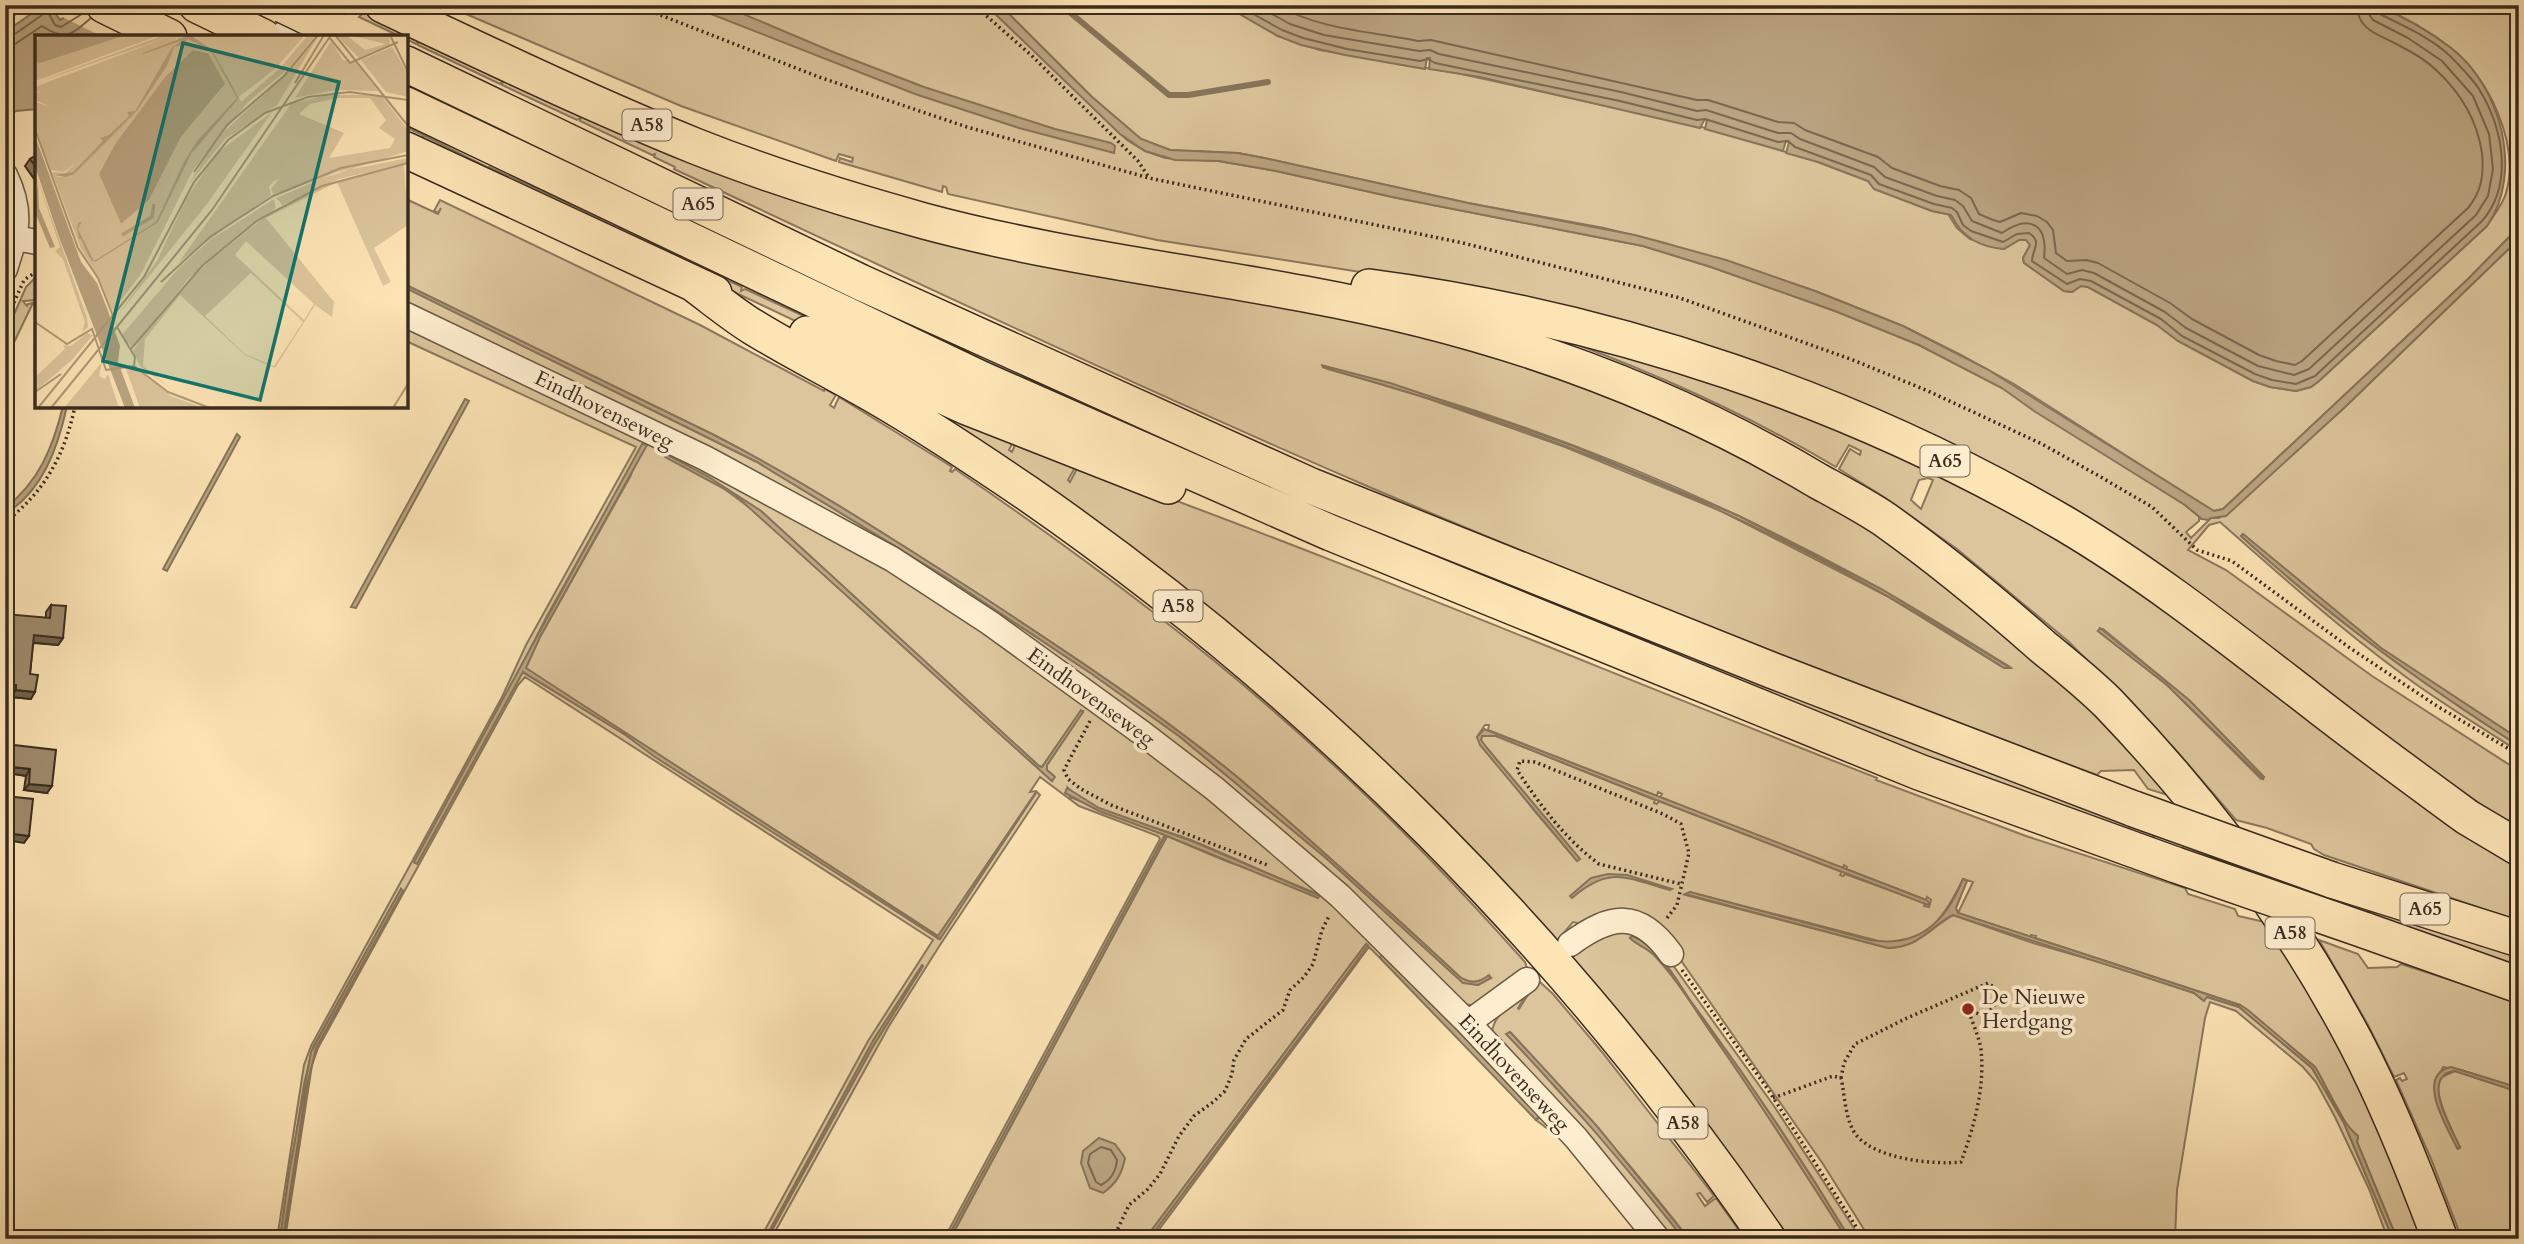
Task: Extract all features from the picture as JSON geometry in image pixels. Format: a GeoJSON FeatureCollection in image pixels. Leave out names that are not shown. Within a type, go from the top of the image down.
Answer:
{"type":"FeatureCollection","features":[{"type":"Feature","properties":{"kind":"highway"},"geometry":{"type":"LineString","coordinates":[[104,5],[165,35]]}},
{"type":"Feature","properties":{"kind":"highway"},"geometry":{"type":"LineString","coordinates":[[197,5],[259,35]]}},
{"type":"Feature","properties":{"kind":"highway"},"geometry":{"type":"LineString","coordinates":[[284,5],[337,24]]}},
{"type":"Feature","properties":{"kind":"highway","name":"A58"},"geometry":{"type":"LineString","coordinates":[[383,5],[577,96],[699,147],[920,220],[1024,246],[1280,290],[1417,318],[1596,372],[1682,408],[1773,454],[1881,517],[2003,612],[2104,699],[2198,805],[2249,871],[2301,949],[2355,1041],[2396,1129],[2440,1239]]}},
{"type":"Feature","properties":{"kind":"highway","name":"A65"},"geometry":{"type":"LineString","coordinates":[[408,65],[860,282],[1311,486],[1771,670],[2134,809],[2332,880],[2519,939]]}},
{"type":"Feature","properties":{"kind":"highway","name":"A65"},"geometry":{"type":"LineString","coordinates":[[408,106],[981,379],[1331,533],[1919,772],[2519,985]]}},
{"type":"Feature","properties":{"kind":"highway","name":"A58"},"geometry":{"type":"LineString","coordinates":[[408,151],[967,407],[1242,516],[1270,524],[1331,533]]}},
{"type":"Feature","properties":{"kind":"highway","name":"A58"},"geometry":{"type":"LineString","coordinates":[[694,284],[750,325],[877,397],[1026,493],[1156,589],[1316,722],[1454,855],[1550,958],[1624,1046],[1731,1185],[1768,1239]]}},
{"type":"Feature","properties":{"kind":"highway","name":"A65"},"geometry":{"type":"LineString","coordinates":[[1280,290],[1363,286],[1432,295],[1575,326],[1708,364],[1810,399],[1917,447],[1996,486],[2067,526],[2137,571],[2233,640],[2456,809],[2519,848]]}},
{"type":"Feature","properties":{"kind":"street"},"geometry":{"type":"LineString","coordinates":[[288,35],[337,24]]}},
{"type":"Feature","properties":{"kind":"street"},"geometry":{"type":"LineString","coordinates":[[5,175],[12,188],[26,240],[5,269]]}},
{"type":"Feature","properties":{"kind":"street","name":"Eindhovenseweg"},"geometry":{"type":"LineString","coordinates":[[408,316],[705,458],[892,559],[990,623],[1100,702],[1215,789],[1340,896],[1468,1023],[1576,1138],[1657,1239]]}},
{"type":"Feature","properties":{"kind":"street"},"geometry":{"type":"LineString","coordinates":[[1570,944],[1590,929],[1613,920],[1637,923],[1653,932],[1671,954]]}},
{"type":"Feature","properties":{"kind":"street"},"geometry":{"type":"LineString","coordinates":[[1468,1023],[1527,980]]}},
{"type":"Feature","properties":{"kind":"path"},"geometry":{"type":"LineString","coordinates":[[635,5],[819,77],[930,114],[1149,177],[1138,161],[1031,55],[974,5]]}},
{"type":"Feature","properties":{"kind":"path"},"geometry":{"type":"LineString","coordinates":[[5,323],[24,280],[35,272]]}},
{"type":"Feature","properties":{"kind":"path"},"geometry":{"type":"LineString","coordinates":[[5,522],[30,501],[48,478],[69,435],[75,408]]}},
{"type":"Feature","properties":{"kind":"path"},"geometry":{"type":"LineString","coordinates":[[1100,702],[1064,769],[1068,779],[1111,805],[1279,870],[1306,868]]}},
{"type":"Feature","properties":{"kind":"path"},"geometry":{"type":"LineString","coordinates":[[1653,932],[1677,905],[1689,853],[1681,824],[1663,814],[1535,762],[1520,761],[1517,770],[1546,812],[1589,857],[1599,864],[1681,884]]}},
{"type":"Feature","properties":{"kind":"path"},"geometry":{"type":"LineString","coordinates":[[1113,1239],[1129,1205],[1148,1189],[1160,1174],[1179,1136],[1194,1116],[1224,1091],[1232,1074],[1234,1060],[1246,1039],[1283,1010],[1290,990],[1304,977],[1312,964],[1322,930],[1340,896]]}},
{"type":"Feature","properties":{"kind":"path"},"geometry":{"type":"LineString","coordinates":[[1671,954],[1773,1098],[1864,1239]]}},
{"type":"Feature","properties":{"kind":"path"},"geometry":{"type":"LineString","coordinates":[[1988,984],[1995,988],[1998,998],[1995,1007],[1983,1016],[1968,1009],[1981,1050],[1980,1076],[1973,1129],[1961,1162],[1941,1165],[1881,1152],[1857,1136],[1850,1122],[1841,1078],[1844,1063],[1855,1044],[1966,992],[1988,984]]}},
{"type":"Feature","properties":{"kind":"path"},"geometry":{"type":"LineString","coordinates":[[1773,1098],[1833,1076],[1841,1078]]}},
{"type":"Feature","properties":{"kind":"shaded area"},"geometry":{"type":"Polygon","coordinates":[[[445,5],[986,5],[1127,140],[1145,151],[1165,158],[1218,161],[1276,171],[1397,198],[1643,246],[1835,311],[1919,345],[2002,388],[2185,505],[2202,519],[2199,518],[2186,532],[2191,538],[2211,518],[2219,518],[2344,408],[2519,239],[2519,739],[2381,648],[2243,534],[2241,536],[2341,621],[2445,697],[2519,746],[2519,752],[2430,694],[2378,656],[2220,522],[2209,525],[2188,550],[2226,570],[2372,676],[2519,771],[2519,830],[1946,443],[1411,280],[1157,240],[948,194],[943,186],[942,192],[839,162],[840,158],[852,162],[853,158],[839,154],[836,161],[681,106],[445,5]]]}},
{"type":"Feature","properties":{"kind":"shaded area"},"geometry":{"type":"Polygon","coordinates":[[[1000,5],[1224,5],[1278,36],[1320,50],[1457,73],[1715,130],[1818,162],[1868,181],[1874,189],[1932,211],[1948,214],[1957,228],[1970,239],[2004,249],[2019,240],[2026,240],[2030,245],[2023,258],[2024,263],[2064,291],[2072,292],[2081,286],[2088,287],[2157,325],[2178,341],[2253,381],[2296,391],[2311,387],[2319,381],[2487,226],[2506,193],[2509,154],[2505,133],[2489,94],[2478,76],[2442,41],[2376,5],[2508,5],[2519,9],[2519,227],[2468,279],[2223,509],[2213,511],[2014,384],[1903,326],[1815,291],[1665,243],[1604,228],[1468,203],[1238,153],[1170,150],[1141,139],[1092,97],[1000,5]]]}},
{"type":"Feature","properties":{"kind":"shaded area"},"geometry":{"type":"Polygon","coordinates":[[[366,10],[621,129],[1448,338],[1703,431],[1906,551],[2068,683],[2171,796],[2148,789],[2134,770],[2101,771],[2097,775],[1730,635],[1367,486],[933,290],[674,169],[675,167],[654,157],[655,154],[652,155],[580,121],[581,118],[577,120],[502,85],[503,81],[500,84],[418,45],[418,42],[416,44],[408,40],[408,35],[397,35],[359,17],[366,10]],[[1322,367],[1418,395],[1565,447],[1721,511],[1887,596],[2004,668],[2010,667],[1875,586],[1727,510],[1594,454],[1459,406],[1322,367]]]}},
{"type":"Feature","properties":{"kind":"shaded area"},"geometry":{"type":"Polygon","coordinates":[[[408,77],[2148,829],[2156,840],[1958,771],[1486,583],[985,364],[408,91],[408,77]]]}},
{"type":"Feature","properties":{"kind":"shaded area"},"geometry":{"type":"Polygon","coordinates":[[[408,128],[423,135],[422,138],[425,136],[487,167],[486,169],[489,167],[554,197],[554,201],[556,198],[616,227],[614,231],[617,232],[619,228],[679,257],[679,261],[681,258],[742,287],[741,291],[745,289],[806,317],[850,347],[408,137],[408,128]]]}},
{"type":"Feature","properties":{"kind":"shaded area"},"geometry":{"type":"Polygon","coordinates":[[[408,200],[438,214],[441,208],[438,213],[434,211],[440,200],[700,325],[836,395],[830,405],[834,408],[839,397],[952,467],[950,471],[955,469],[1105,575],[1201,650],[1295,730],[1412,840],[1503,937],[1527,968],[1476,1006],[1464,1004],[1403,950],[983,616],[408,304],[408,289],[757,462],[949,579],[1092,674],[1179,736],[1326,858],[1463,982],[1478,985],[1491,978],[1489,975],[1482,980],[1471,982],[1460,977],[1236,776],[1109,681],[945,572],[847,511],[714,435],[408,286],[408,200]]]}},
{"type":"Feature","properties":{"kind":"shaded area"},"geometry":{"type":"Polygon","coordinates":[[[35,278],[35,300],[23,301],[27,306],[35,304],[32,305],[5,361],[5,335],[26,287],[35,278]]]}},
{"type":"Feature","properties":{"kind":"shaded area"},"geometry":{"type":"Polygon","coordinates":[[[408,315],[771,494],[1126,726],[1395,955],[1565,1142],[1536,1120],[1540,1117],[1397,966],[1383,953],[1380,958],[1369,947],[1152,1239],[1149,1239],[1351,969],[1366,944],[1145,1239],[950,1239],[1167,836],[1226,861],[1318,894],[1178,835],[1121,818],[1165,835],[947,1239],[944,1239],[1160,839],[1079,806],[1040,777],[1030,792],[1036,791],[1040,795],[889,1026],[771,1239],[767,1239],[872,1048],[923,966],[874,1039],[765,1239],[760,1239],[868,1041],[933,940],[525,677],[518,685],[318,1048],[312,1065],[283,1239],[306,1090],[316,1048],[403,891],[401,889],[313,1047],[304,1084],[280,1239],[277,1239],[304,1065],[311,1046],[502,697],[526,645],[636,447],[408,342],[408,315]],[[643,444],[547,616],[415,863],[522,672],[624,734],[939,939],[1036,793],[938,936],[525,668],[630,477],[643,444]],[[707,476],[750,508],[1052,781],[1054,776],[1047,770],[1047,765],[1083,711],[1042,767],[1039,766],[761,511],[707,476]],[[1068,788],[1070,797],[1101,809],[1080,798],[1068,788]]]}},
{"type":"Feature","properties":{"kind":"shaded area"},"geometry":{"type":"Polygon","coordinates":[[[1542,332],[1720,373],[2045,521],[2519,855],[2519,921],[2324,855],[2311,844],[2236,820],[2175,749],[2068,641],[1957,549],[1839,469],[1850,449],[1860,455],[1861,451],[1849,445],[1836,467],[1729,410],[1656,376],[1542,332]],[[1919,480],[1911,500],[1921,509],[1933,480],[1919,480]],[[2103,629],[2098,631],[2167,685],[2261,779],[2264,777],[2189,700],[2103,629]]]}},
{"type":"Feature","properties":{"kind":"shaded area"},"geometry":{"type":"Polygon","coordinates":[[[881,383],[1014,440],[1009,450],[1012,452],[1017,440],[1077,464],[1068,480],[1070,482],[1079,465],[1180,502],[1380,579],[1877,778],[1876,780],[2026,836],[2185,888],[2188,894],[2235,909],[2238,916],[2269,923],[2326,1015],[2428,1239],[2397,1239],[2357,1142],[2358,1136],[2349,1129],[2315,1067],[2240,1005],[2035,938],[2036,936],[2031,937],[1958,913],[1973,882],[1963,879],[1950,904],[1935,923],[1914,937],[1886,943],[1690,892],[1685,895],[1888,948],[1916,941],[1953,915],[2194,993],[2203,1000],[2207,997],[2239,1007],[2312,1068],[2344,1123],[2393,1239],[2388,1239],[2369,1189],[2316,1082],[2303,1067],[2236,1011],[2210,1002],[2205,1018],[2177,1190],[2175,1239],[1870,1239],[1823,1164],[1668,942],[1573,922],[1556,942],[1494,880],[881,383]],[[1485,725],[1477,737],[1577,861],[1580,859],[1481,741],[1482,736],[1496,736],[1655,800],[1654,803],[1659,801],[1842,872],[1840,875],[1845,874],[1925,903],[1924,906],[1929,907],[1931,900],[1927,897],[1926,900],[1846,869],[1844,865],[1843,868],[1774,843],[1660,797],[1662,794],[1658,792],[1657,796],[1488,730],[1489,725],[1485,725]]]}},
{"type":"Feature","properties":{"kind":"shaded area"},"geometry":{"type":"Polygon","coordinates":[[[2342,896],[2519,954],[2519,968],[2350,909],[2342,896]]]}},
{"type":"Feature","properties":{"kind":"shaded area"},"geometry":{"type":"Polygon","coordinates":[[[1613,924],[1657,943],[1774,1106],[1861,1239],[1850,1239],[1774,1119],[1666,965],[1651,948],[1632,936],[1630,938],[1652,953],[1678,984],[1798,1161],[1847,1239],[1784,1239],[1568,956],[1613,924]]]}},
{"type":"Feature","properties":{"kind":"shaded area"},"geometry":{"type":"Polygon","coordinates":[[[2319,940],[2358,954],[2368,968],[2397,967],[2401,964],[2519,1002],[2519,1088],[2443,1067],[2437,1088],[2440,1108],[2458,1149],[2460,1148],[2440,1100],[2438,1090],[2442,1077],[2455,1071],[2519,1092],[2519,1239],[2462,1239],[2396,1080],[2407,1079],[2404,1073],[2394,1077],[2368,1025],[2319,940]]]}},
{"type":"Feature","properties":{"kind":"shaded area"},"geometry":{"type":"Polygon","coordinates":[[[1540,982],[1602,1052],[1714,1196],[1707,1202],[1700,1193],[1697,1194],[1705,1206],[1716,1198],[1745,1239],[1689,1239],[1580,1108],[1510,1032],[1507,1034],[1615,1153],[1684,1239],[1665,1239],[1492,1032],[1503,1011],[1521,994],[1525,997],[1519,1009],[1531,990],[1540,982]]]}},
{"type":"Feature","properties":{"kind":"water"},"geometry":{"type":"Polygon","coordinates":[[[44,5],[69,5],[56,14],[60,20],[83,5],[184,35],[35,35],[35,109],[16,111],[5,118],[5,32],[44,5]]]}},
{"type":"Feature","properties":{"kind":"water"},"geometry":{"type":"Polygon","coordinates":[[[688,5],[722,5],[924,87],[1055,129],[1111,143],[1115,146],[1114,153],[1019,128],[915,94],[688,5]]]}},
{"type":"Feature","properties":{"kind":"water"},"geometry":{"type":"Polygon","coordinates":[[[986,5],[1000,5],[1092,97],[1141,139],[1170,150],[1238,153],[1264,158],[1468,203],[1635,235],[1726,260],[1903,326],[1987,369],[2214,511],[2223,509],[2468,279],[2519,227],[2519,239],[2344,408],[2226,516],[2208,520],[2202,519],[2185,505],[2034,411],[2002,388],[1919,345],[1835,311],[1711,267],[1643,246],[1397,198],[1276,171],[1219,161],[1175,160],[1145,151],[1120,134],[986,5]]]}},
{"type":"Feature","properties":{"kind":"water"},"geometry":{"type":"Polygon","coordinates":[[[1224,5],[2376,5],[2433,35],[2451,48],[2483,84],[2502,131],[2504,181],[2498,205],[2487,226],[2319,381],[2311,387],[2296,391],[2253,381],[2178,341],[2157,325],[2088,287],[2081,286],[2072,292],[2064,291],[2024,263],[2023,258],[2030,245],[2026,240],[2019,240],[2004,249],[1979,243],[1960,229],[1951,215],[1932,211],[1874,189],[1868,181],[1786,153],[1789,142],[1786,141],[1783,151],[1705,129],[1705,119],[1700,128],[1480,77],[1429,69],[1430,58],[1427,58],[1425,69],[1301,45],[1278,36],[1224,5]]]}},
{"type":"Feature","properties":{"kind":"water"},"geometry":{"type":"Polygon","coordinates":[[[408,286],[748,453],[945,572],[1109,681],[1205,751],[1293,825],[1460,977],[1474,982],[1488,976],[1491,978],[1478,985],[1463,983],[1326,858],[1179,736],[1092,674],[949,579],[757,462],[408,289],[408,286]]]}},
{"type":"Feature","properties":{"kind":"water"},"geometry":{"type":"Polygon","coordinates":[[[1321,365],[1390,383],[1573,446],[1739,516],[1883,590],[2010,668],[2004,668],[1917,613],[1821,560],[1684,495],[1544,438],[1321,365]]]}},
{"type":"Feature","properties":{"kind":"water"},"geometry":{"type":"Polygon","coordinates":[[[465,399],[469,401],[356,608],[351,607],[465,399]]]}},
{"type":"Feature","properties":{"kind":"water"},"geometry":{"type":"Polygon","coordinates":[[[62,408],[66,408],[53,452],[39,481],[5,514],[5,508],[36,475],[54,436],[62,408]]]}},
{"type":"Feature","properties":{"kind":"water"},"geometry":{"type":"Polygon","coordinates":[[[237,434],[240,437],[167,571],[163,569],[237,434]]]}},
{"type":"Feature","properties":{"kind":"water"},"geometry":{"type":"Polygon","coordinates":[[[642,444],[647,445],[540,637],[526,668],[938,936],[1036,792],[940,939],[655,757],[624,734],[523,672],[417,864],[414,862],[642,444]]]}},
{"type":"Feature","properties":{"kind":"water"},"geometry":{"type":"Polygon","coordinates":[[[666,454],[707,476],[761,511],[1039,766],[1042,767],[1081,710],[1083,712],[1047,765],[1047,770],[1055,777],[1052,781],[734,494],[665,457],[666,454]]]}},
{"type":"Feature","properties":{"kind":"water"},"geometry":{"type":"Polygon","coordinates":[[[2243,534],[2381,648],[2519,739],[2519,746],[2445,697],[2341,621],[2274,566],[2241,536],[2243,534]]]}},
{"type":"Feature","properties":{"kind":"water"},"geometry":{"type":"Polygon","coordinates":[[[2100,628],[2189,700],[2263,779],[2167,685],[2098,631],[2100,628]]]}},
{"type":"Feature","properties":{"kind":"water"},"geometry":{"type":"Polygon","coordinates":[[[1484,729],[1926,900],[1928,905],[1496,736],[1482,736],[1481,740],[1486,747],[1580,859],[1577,861],[1480,745],[1477,737],[1484,729]]]}},
{"type":"Feature","properties":{"kind":"water"},"geometry":{"type":"Polygon","coordinates":[[[1067,788],[1099,808],[1192,841],[1320,896],[1318,898],[1167,836],[950,1239],[947,1239],[1165,835],[1099,811],[1065,793],[1067,788]]]}},
{"type":"Feature","properties":{"kind":"water"},"geometry":{"type":"Polygon","coordinates":[[[1608,874],[1627,875],[1672,889],[1619,877],[1597,881],[1572,898],[1570,896],[1591,878],[1608,874]]]}},
{"type":"Feature","properties":{"kind":"water"},"geometry":{"type":"Polygon","coordinates":[[[1963,879],[1967,881],[1956,908],[1958,913],[2240,1005],[2248,1010],[2315,1067],[2339,1113],[2358,1136],[2357,1142],[2397,1239],[2393,1239],[2344,1123],[2312,1068],[2239,1007],[2207,997],[2204,1001],[2194,993],[1953,915],[1916,941],[1888,948],[1685,894],[1690,892],[1870,940],[1887,941],[1903,940],[1928,929],[1948,908],[1963,879]]]}},
{"type":"Feature","properties":{"kind":"water"},"geometry":{"type":"Polygon","coordinates":[[[401,889],[403,891],[316,1048],[306,1090],[283,1239],[280,1239],[311,1052],[401,889]]]}},
{"type":"Feature","properties":{"kind":"water"},"geometry":{"type":"Polygon","coordinates":[[[1632,936],[1651,948],[1673,975],[1774,1119],[1850,1239],[1847,1239],[1678,984],[1652,953],[1630,938],[1632,936]]]}},
{"type":"Feature","properties":{"kind":"water"},"geometry":{"type":"Polygon","coordinates":[[[1366,944],[1368,945],[1351,969],[1149,1239],[1145,1239],[1366,944]]]}},
{"type":"Feature","properties":{"kind":"water"},"geometry":{"type":"Polygon","coordinates":[[[1383,952],[1540,1116],[1536,1120],[1380,958],[1383,952]]]}},
{"type":"Feature","properties":{"kind":"water"},"geometry":{"type":"Polygon","coordinates":[[[922,965],[872,1048],[765,1239],[874,1039],[922,965]]]}},
{"type":"Feature","properties":{"kind":"water"},"geometry":{"type":"Polygon","coordinates":[[[1510,1032],[1596,1125],[1689,1239],[1684,1239],[1597,1134],[1506,1034],[1510,1032]]]}},
{"type":"Feature","properties":{"kind":"water"},"geometry":{"type":"Polygon","coordinates":[[[2451,1067],[2519,1088],[2519,1092],[2455,1071],[2445,1075],[2439,1082],[2439,1092],[2445,1117],[2460,1147],[2457,1148],[2441,1116],[2434,1091],[2435,1080],[2440,1072],[2451,1067]]]}},
{"type":"Feature","properties":{"kind":"water"},"geometry":{"type":"Polygon","coordinates":[[[1099,1138],[1115,1144],[1125,1158],[1118,1178],[1103,1193],[1090,1188],[1081,1163],[1083,1151],[1099,1138]]]}},
{"type":"Feature","properties":{"kind":"pier"},"geometry":{"type":"Polygon","coordinates":[[[38,5],[73,5],[61,16],[77,5],[241,5],[201,35],[99,35],[38,5]]]}},
{"type":"Feature","properties":{"kind":"building"},"geometry":{"type":"Polygon","coordinates":[[[51,605],[66,606],[63,638],[34,635],[30,674],[38,675],[35,692],[16,690],[16,685],[5,684],[5,614],[50,618],[51,605]]]}},
{"type":"Feature","properties":{"kind":"building"},"geometry":{"type":"Polygon","coordinates":[[[14,745],[56,750],[52,786],[29,784],[30,769],[12,767],[14,745]]]}},
{"type":"Feature","properties":{"kind":"building"},"geometry":{"type":"Polygon","coordinates":[[[5,796],[33,799],[29,836],[6,833],[8,819],[5,818],[5,796]]]}},
{"type":"Feature","properties":{"kind":"building"},"geometry":{"type":"Polygon","coordinates":[[[5,847],[10,848],[6,884],[5,884],[5,847]]]}},
{"type":"Feature","properties":{"kind":"waterway"},"geometry":{"type":"LineString","coordinates":[[1061,5],[1169,95],[1188,95],[1268,82]]}},
{"type":"Feature","properties":{"kind":"place","name":"De Nieuwe Herdgang"},"geometry":{"type":"Point","coordinates":[1968,1009]}}]}
